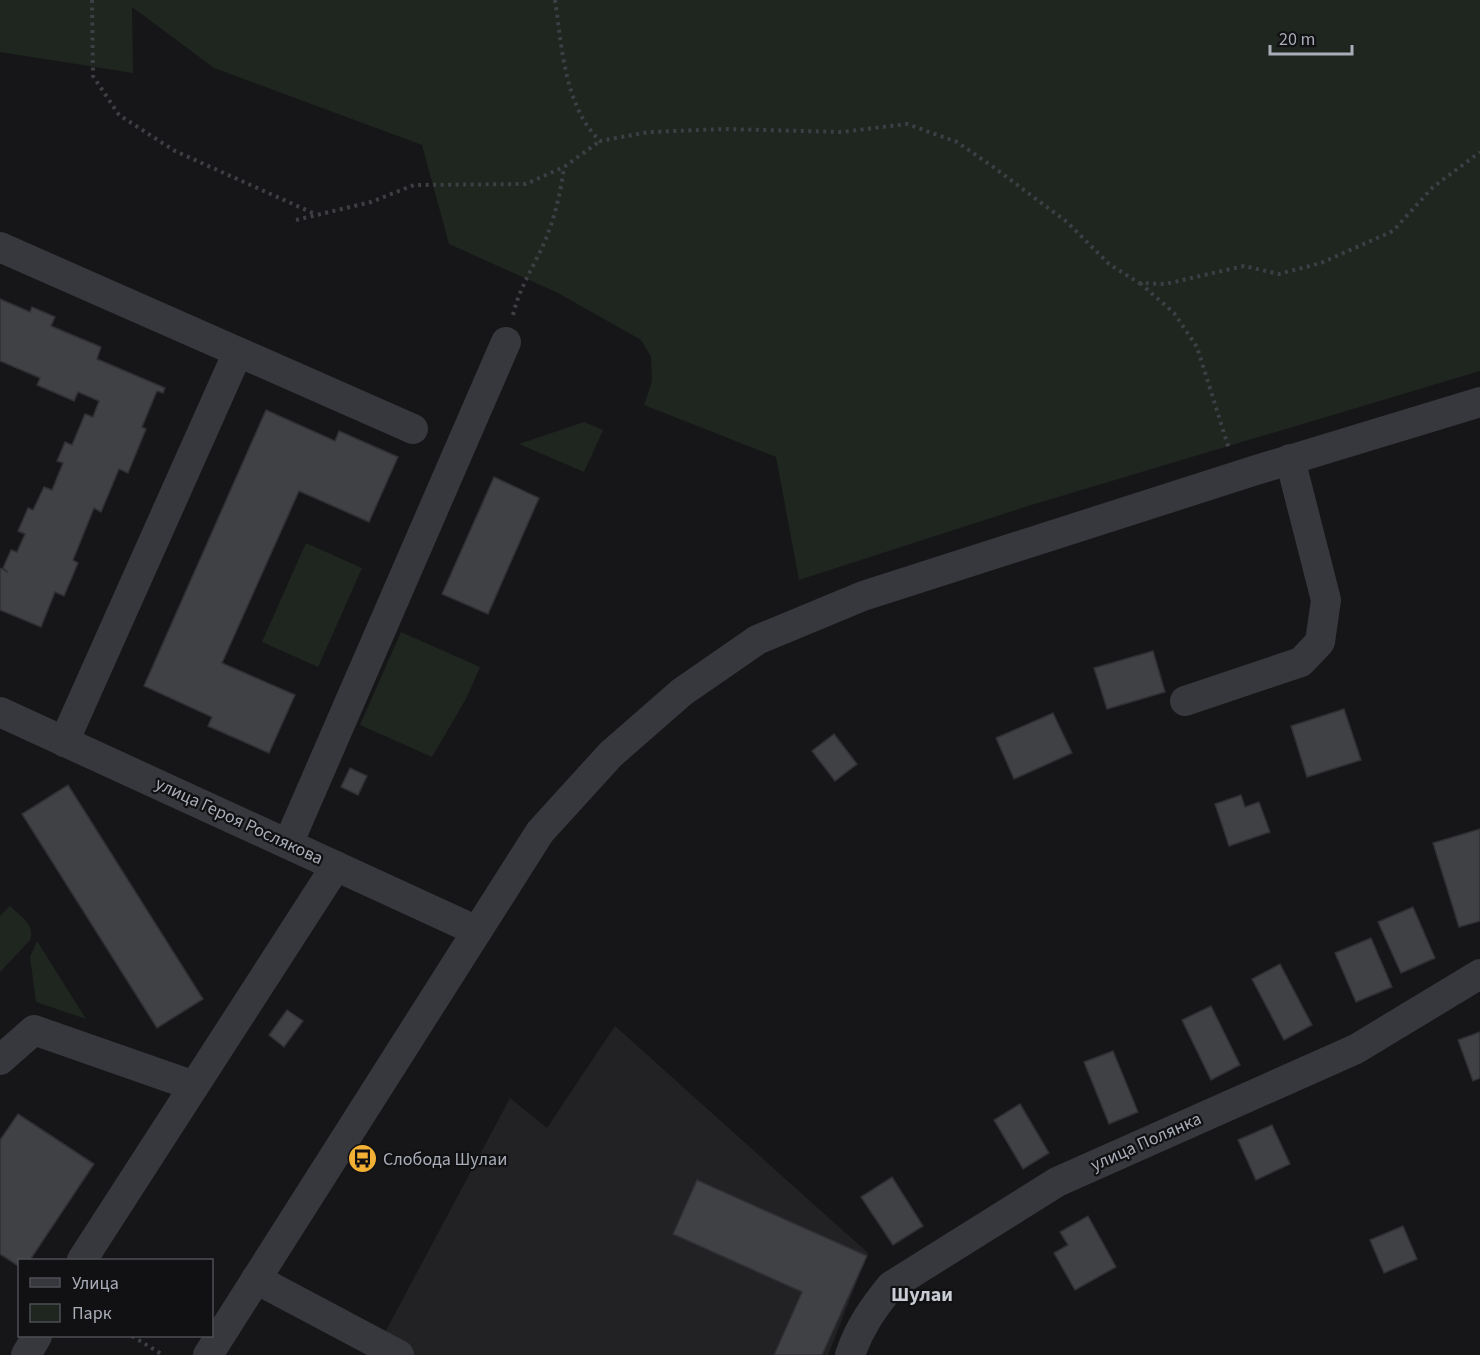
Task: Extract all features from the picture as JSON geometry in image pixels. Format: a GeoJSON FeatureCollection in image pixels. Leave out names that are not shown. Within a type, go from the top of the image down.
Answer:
{"type":"FeatureCollection","features":[{"type":"Feature","properties":{"kind":"street"},"geometry":{"type":"LineString","coordinates":[[0,247],[413,429]]}},
{"type":"Feature","properties":{"kind":"street"},"geometry":{"type":"LineString","coordinates":[[288,844],[506,342]]}},
{"type":"Feature","properties":{"kind":"street"},"geometry":{"type":"LineString","coordinates":[[64,742],[238,352]]}},
{"type":"Feature","properties":{"kind":"street"},"geometry":{"type":"LineString","coordinates":[[208,1355],[540,832],[611,754],[682,692],[757,640],[863,596],[1238,475],[1480,402]]}},
{"type":"Feature","properties":{"kind":"street"},"geometry":{"type":"LineString","coordinates":[[1185,701],[1301,662],[1320,642],[1326,600],[1290,459]]}},
{"type":"Feature","properties":{"kind":"street","name":"улица Героя Рослякова"},"geometry":{"type":"LineString","coordinates":[[0,712],[477,931]]}},
{"type":"Feature","properties":{"kind":"street"},"geometry":{"type":"LineString","coordinates":[[83,1259],[336,866]]}},
{"type":"Feature","properties":{"kind":"street","name":"улица Полянка"},"geometry":{"type":"LineString","coordinates":[[850,1355],[856,1337],[872,1308],[891,1286],[1057,1182],[1356,1049],[1480,974]]}},
{"type":"Feature","properties":{"kind":"street"},"geometry":{"type":"LineString","coordinates":[[0,1060],[34,1030],[194,1086]]}},
{"type":"Feature","properties":{"kind":"street"},"geometry":{"type":"LineString","coordinates":[[256,1279],[399,1355]]}},
{"type":"Feature","properties":{"kind":"street"},"geometry":{"type":"LineString","coordinates":[[26,1355],[36,1337]]}},
{"type":"Feature","properties":{"kind":"path"},"geometry":{"type":"LineString","coordinates":[[92,0],[93,75],[119,115],[175,151],[315,214]]}},
{"type":"Feature","properties":{"kind":"path"},"geometry":{"type":"LineString","coordinates":[[555,0],[567,77],[587,129],[600,141]]}},
{"type":"Feature","properties":{"kind":"path"},"geometry":{"type":"LineString","coordinates":[[296,220],[371,202],[414,185],[526,184],[564,167],[600,141],[649,132],[725,129],[842,132],[907,124],[957,142],[1066,222],[1109,264],[1139,283],[1174,313],[1197,347],[1238,475]]}},
{"type":"Feature","properties":{"kind":"path"},"geometry":{"type":"LineString","coordinates":[[1139,283],[1165,284],[1244,266],[1279,274],[1321,263],[1393,231],[1433,187],[1480,152]]}},
{"type":"Feature","properties":{"kind":"path"},"geometry":{"type":"LineString","coordinates":[[506,342],[522,284],[539,254],[560,194],[564,167]]}},
{"type":"Feature","properties":{"kind":"path"},"geometry":{"type":"LineString","coordinates":[[135,1337],[163,1355]]}},
{"type":"Feature","properties":{"kind":"shaded area"},"geometry":{"type":"Polygon","coordinates":[[[615,1026],[868,1253],[828,1355],[373,1355],[510,1098],[547,1128],[615,1026]]]}},
{"type":"Feature","properties":{"kind":"green space"},"geometry":{"type":"Polygon","coordinates":[[[0,0],[1480,0],[1480,371],[1028,506],[799,580],[776,457],[644,405],[652,381],[651,357],[641,340],[558,293],[449,244],[422,145],[214,68],[132,7],[133,73],[0,52],[0,0]]]}},
{"type":"Feature","properties":{"kind":"green space"},"geometry":{"type":"Polygon","coordinates":[[[584,422],[603,430],[584,472],[519,444],[584,422]]]}},
{"type":"Feature","properties":{"kind":"green space"},"geometry":{"type":"Polygon","coordinates":[[[306,543],[362,568],[318,667],[262,642],[306,543]]]}},
{"type":"Feature","properties":{"kind":"green space"},"geometry":{"type":"Polygon","coordinates":[[[401,632],[480,667],[467,697],[432,757],[360,725],[401,632]]]}},
{"type":"Feature","properties":{"kind":"green space"},"geometry":{"type":"Polygon","coordinates":[[[10,906],[29,925],[31,935],[30,940],[0,972],[0,916],[10,906]]]}},
{"type":"Feature","properties":{"kind":"green space"},"geometry":{"type":"Polygon","coordinates":[[[37,941],[86,1019],[36,1002],[30,957],[37,941]]]}},
{"type":"Feature","properties":{"kind":"building"},"geometry":{"type":"Polygon","coordinates":[[[0,299],[30,312],[32,307],[55,317],[51,326],[101,347],[97,359],[165,388],[163,393],[157,391],[142,427],[146,429],[128,473],[119,469],[101,512],[94,508],[73,560],[78,563],[64,596],[55,592],[41,627],[0,610],[0,568],[8,572],[3,568],[11,550],[17,552],[25,534],[18,531],[28,508],[33,510],[44,487],[52,490],[63,463],[57,461],[65,442],[72,445],[85,414],[93,417],[99,401],[78,392],[74,401],[37,385],[40,378],[0,361],[0,299]]]}},
{"type":"Feature","properties":{"kind":"building"},"geometry":{"type":"Polygon","coordinates":[[[266,410],[335,441],[339,431],[398,457],[369,522],[299,491],[222,663],[295,695],[269,753],[208,726],[212,717],[144,686],[266,410]]]}},
{"type":"Feature","properties":{"kind":"building"},"geometry":{"type":"Polygon","coordinates":[[[494,477],[539,498],[488,614],[442,594],[494,477]]]}},
{"type":"Feature","properties":{"kind":"building"},"geometry":{"type":"Polygon","coordinates":[[[1153,651],[1165,692],[1107,709],[1094,668],[1153,651]]]}},
{"type":"Feature","properties":{"kind":"building"},"geometry":{"type":"Polygon","coordinates":[[[1344,709],[1361,760],[1307,777],[1291,726],[1344,709]]]}},
{"type":"Feature","properties":{"kind":"building"},"geometry":{"type":"Polygon","coordinates":[[[1053,713],[1072,753],[1014,779],[996,738],[1053,713]]]}},
{"type":"Feature","properties":{"kind":"building"},"geometry":{"type":"Polygon","coordinates":[[[834,734],[857,764],[835,781],[812,751],[834,734]]]}},
{"type":"Feature","properties":{"kind":"building"},"geometry":{"type":"Polygon","coordinates":[[[350,768],[367,776],[358,795],[341,787],[350,768]]]}},
{"type":"Feature","properties":{"kind":"building"},"geometry":{"type":"Polygon","coordinates":[[[68,785],[203,999],[157,1028],[22,814],[68,785]]]}},
{"type":"Feature","properties":{"kind":"building"},"geometry":{"type":"Polygon","coordinates":[[[1241,795],[1245,807],[1259,802],[1270,832],[1229,846],[1215,804],[1241,795]]]}},
{"type":"Feature","properties":{"kind":"building"},"geometry":{"type":"Polygon","coordinates":[[[1480,829],[1480,921],[1459,927],[1433,843],[1480,829]]]}},
{"type":"Feature","properties":{"kind":"building"},"geometry":{"type":"Polygon","coordinates":[[[1413,907],[1435,958],[1401,973],[1378,922],[1413,907]]]}},
{"type":"Feature","properties":{"kind":"building"},"geometry":{"type":"Polygon","coordinates":[[[1371,938],[1392,987],[1356,1002],[1335,953],[1371,938]]]}},
{"type":"Feature","properties":{"kind":"building"},"geometry":{"type":"Polygon","coordinates":[[[1280,964],[1312,1025],[1284,1040],[1252,979],[1280,964]]]}},
{"type":"Feature","properties":{"kind":"building"},"geometry":{"type":"Polygon","coordinates":[[[1211,1006],[1240,1065],[1211,1080],[1182,1020],[1211,1006]]]}},
{"type":"Feature","properties":{"kind":"building"},"geometry":{"type":"Polygon","coordinates":[[[287,1010],[303,1021],[284,1047],[269,1035],[287,1010]]]}},
{"type":"Feature","properties":{"kind":"building"},"geometry":{"type":"Polygon","coordinates":[[[1480,1032],[1480,1078],[1473,1081],[1458,1040],[1480,1032]]]}},
{"type":"Feature","properties":{"kind":"building"},"geometry":{"type":"Polygon","coordinates":[[[1113,1051],[1138,1112],[1109,1124],[1084,1062],[1113,1051]]]}},
{"type":"Feature","properties":{"kind":"building"},"geometry":{"type":"Polygon","coordinates":[[[1020,1104],[1049,1153],[1023,1169],[994,1120],[1020,1104]]]}},
{"type":"Feature","properties":{"kind":"building"},"geometry":{"type":"Polygon","coordinates":[[[18,1114],[94,1164],[31,1259],[18,1259],[18,1266],[0,1254],[0,1140],[18,1114]]]}},
{"type":"Feature","properties":{"kind":"building"},"geometry":{"type":"Polygon","coordinates":[[[1272,1125],[1290,1164],[1256,1180],[1238,1140],[1272,1125]]]}},
{"type":"Feature","properties":{"kind":"building"},"geometry":{"type":"Polygon","coordinates":[[[892,1177],[923,1226],[893,1245],[861,1197],[892,1177]]]}},
{"type":"Feature","properties":{"kind":"building"},"geometry":{"type":"Polygon","coordinates":[[[697,1180],[867,1256],[822,1355],[774,1355],[802,1292],[673,1234],[697,1180]]]}},
{"type":"Feature","properties":{"kind":"building"},"geometry":{"type":"Polygon","coordinates":[[[1088,1216],[1116,1267],[1075,1290],[1054,1253],[1068,1245],[1060,1232],[1088,1216]]]}},
{"type":"Feature","properties":{"kind":"building"},"geometry":{"type":"Polygon","coordinates":[[[1403,1226],[1417,1259],[1384,1273],[1370,1240],[1403,1226]]]}},
{"type":"Feature","properties":{"kind":"place","name":"Слобода Шулаи"},"geometry":{"type":"Point","coordinates":[362,1159]}},
{"type":"Feature","properties":{"kind":"district","name":"Шулаи"},"geometry":{"type":"Point","coordinates":[922,1295]}}]}
